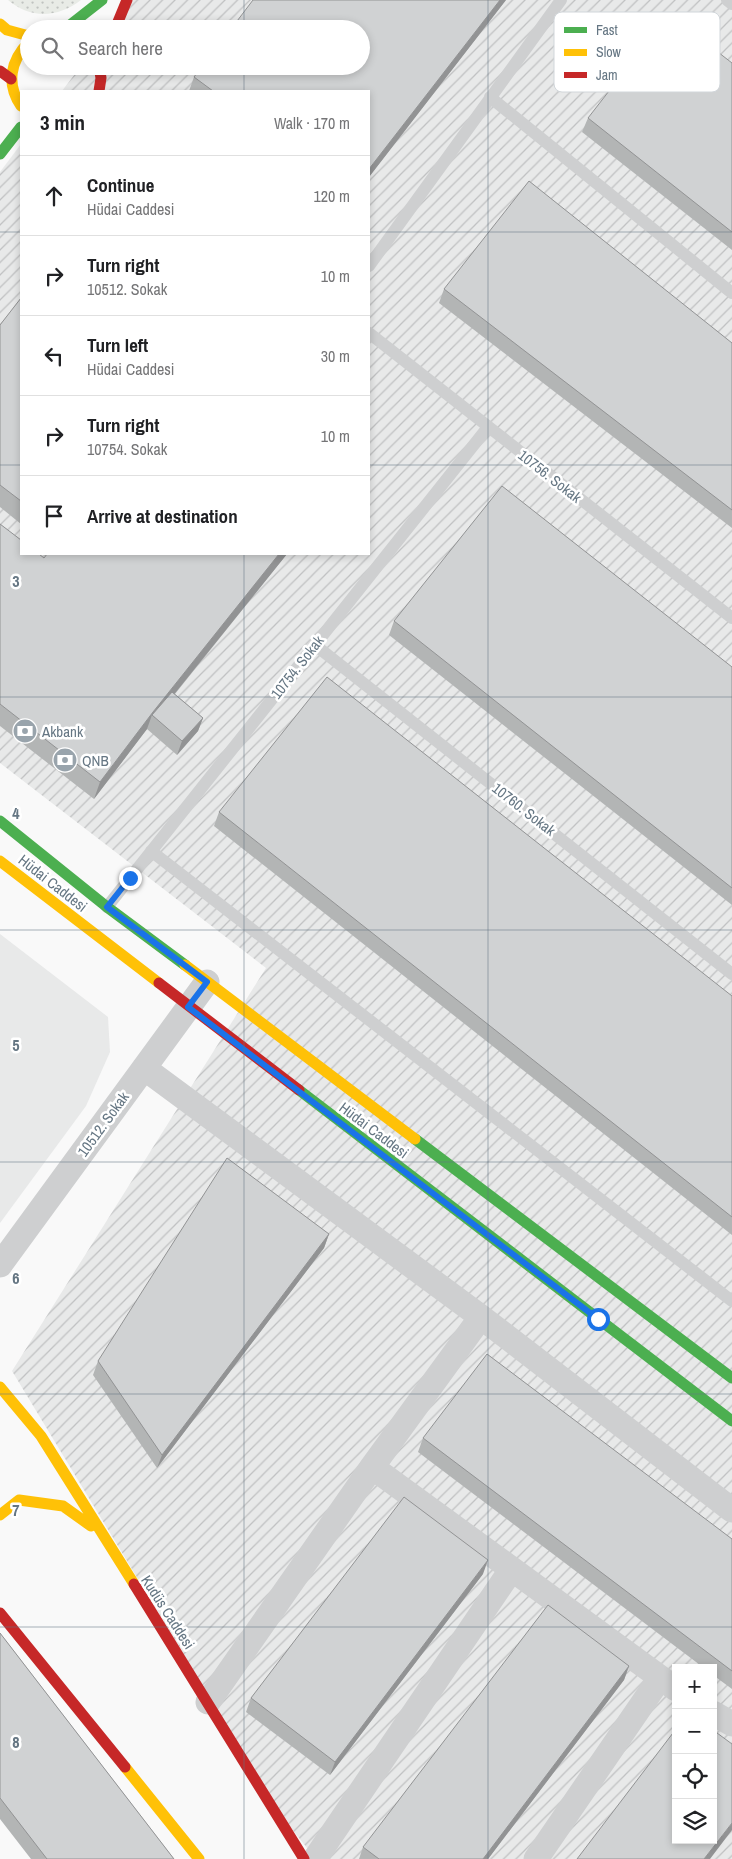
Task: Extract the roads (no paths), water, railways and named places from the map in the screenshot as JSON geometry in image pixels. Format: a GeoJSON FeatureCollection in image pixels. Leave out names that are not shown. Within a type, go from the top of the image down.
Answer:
{"type":"FeatureCollection","features":[{"type":"Feature","properties":{"kind":"main road"},"geometry":{"type":"LineString","coordinates":[[76,20],[102,0]]}},
{"type":"Feature","properties":{"kind":"main road"},"geometry":{"type":"LineString","coordinates":[[119,20],[127,0]]}},
{"type":"Feature","properties":{"kind":"main road"},"geometry":{"type":"LineString","coordinates":[[0,24],[7,30],[20,34]]}},
{"type":"Feature","properties":{"kind":"main road"},"geometry":{"type":"LineString","coordinates":[[20,53],[15,59],[11,79],[14,95],[20,104]]}},
{"type":"Feature","properties":{"kind":"main road"},"geometry":{"type":"LineString","coordinates":[[0,70],[11,79]]}},
{"type":"Feature","properties":{"kind":"main road"},"geometry":{"type":"LineString","coordinates":[[99,90],[101,75]]}},
{"type":"Feature","properties":{"kind":"main road"},"geometry":{"type":"LineString","coordinates":[[0,154],[20,128]]}},
{"type":"Feature","properties":{"kind":"main road","name":"Hüdai Caddesi"},"geometry":{"type":"LineString","coordinates":[[0,821],[107,907],[732,1378]]}},
{"type":"Feature","properties":{"kind":"main road","name":"Hüdai Caddesi"},"geometry":{"type":"LineString","coordinates":[[0,861],[188,1007],[732,1421]]}},
{"type":"Feature","properties":{"kind":"main road","name":"Kudüs Caddesi"},"geometry":{"type":"LineString","coordinates":[[0,1387],[41,1436],[304,1859]]}},
{"type":"Feature","properties":{"kind":"main road"},"geometry":{"type":"LineString","coordinates":[[0,1515],[19,1500],[63,1506],[99,1531]]}},
{"type":"Feature","properties":{"kind":"main road"},"geometry":{"type":"LineString","coordinates":[[0,1613],[199,1859]]}},
{"type":"Feature","properties":{"kind":"street","name":"10512. Sokak"},"geometry":{"type":"LineString","coordinates":[[0,1265],[207,982]]}},
{"type":"Feature","properties":{"kind":"street"},"geometry":{"type":"LineString","coordinates":[[144,1068],[481,1317],[732,1510]]}},
{"type":"Feature","properties":{"kind":"street"},"geometry":{"type":"LineString","coordinates":[[208,1702],[372,1467],[481,1317]]}},
{"type":"Feature","properties":{"kind":"street"},"geometry":{"type":"LineString","coordinates":[[372,1467],[668,1684],[536,1859]]}},
{"type":"Feature","properties":{"kind":"street"},"geometry":{"type":"LineString","coordinates":[[315,1859],[512,1570]]}},
{"type":"Feature","properties":{"kind":"street"},"geometry":{"type":"LineString","coordinates":[[717,1715],[732,1724]]}},
{"type":"Feature","properties":{"kind":"lane"},"geometry":{"type":"LineString","coordinates":[[370,265],[561,0]]}},
{"type":"Feature","properties":{"kind":"lane"},"geometry":{"type":"LineString","coordinates":[[727,0],[732,4]]}},
{"type":"Feature","properties":{"kind":"lane"},"geometry":{"type":"LineString","coordinates":[[103,75],[108,90]]}},
{"type":"Feature","properties":{"kind":"lane"},"geometry":{"type":"LineString","coordinates":[[490,97],[732,293]]}},
{"type":"Feature","properties":{"kind":"lane","name":"10756. Sokak"},"geometry":{"type":"LineString","coordinates":[[370,333],[732,618]]}},
{"type":"Feature","properties":{"kind":"lane","name":"10754. Sokak"},"geometry":{"type":"LineString","coordinates":[[107,907],[488,427]]}},
{"type":"Feature","properties":{"kind":"lane","name":"10760. Sokak"},"geometry":{"type":"LineString","coordinates":[[315,644],[732,974]]}},
{"type":"Feature","properties":{"kind":"lane"},"geometry":{"type":"LineString","coordinates":[[151,851],[732,1301]]}},
{"type":"Feature","properties":{"kind":"place","name":"Akbank"},"geometry":{"type":"Point","coordinates":[25,731]}},
{"type":"Feature","properties":{"kind":"place","name":"QNB"},"geometry":{"type":"Point","coordinates":[65,760]}}]}
